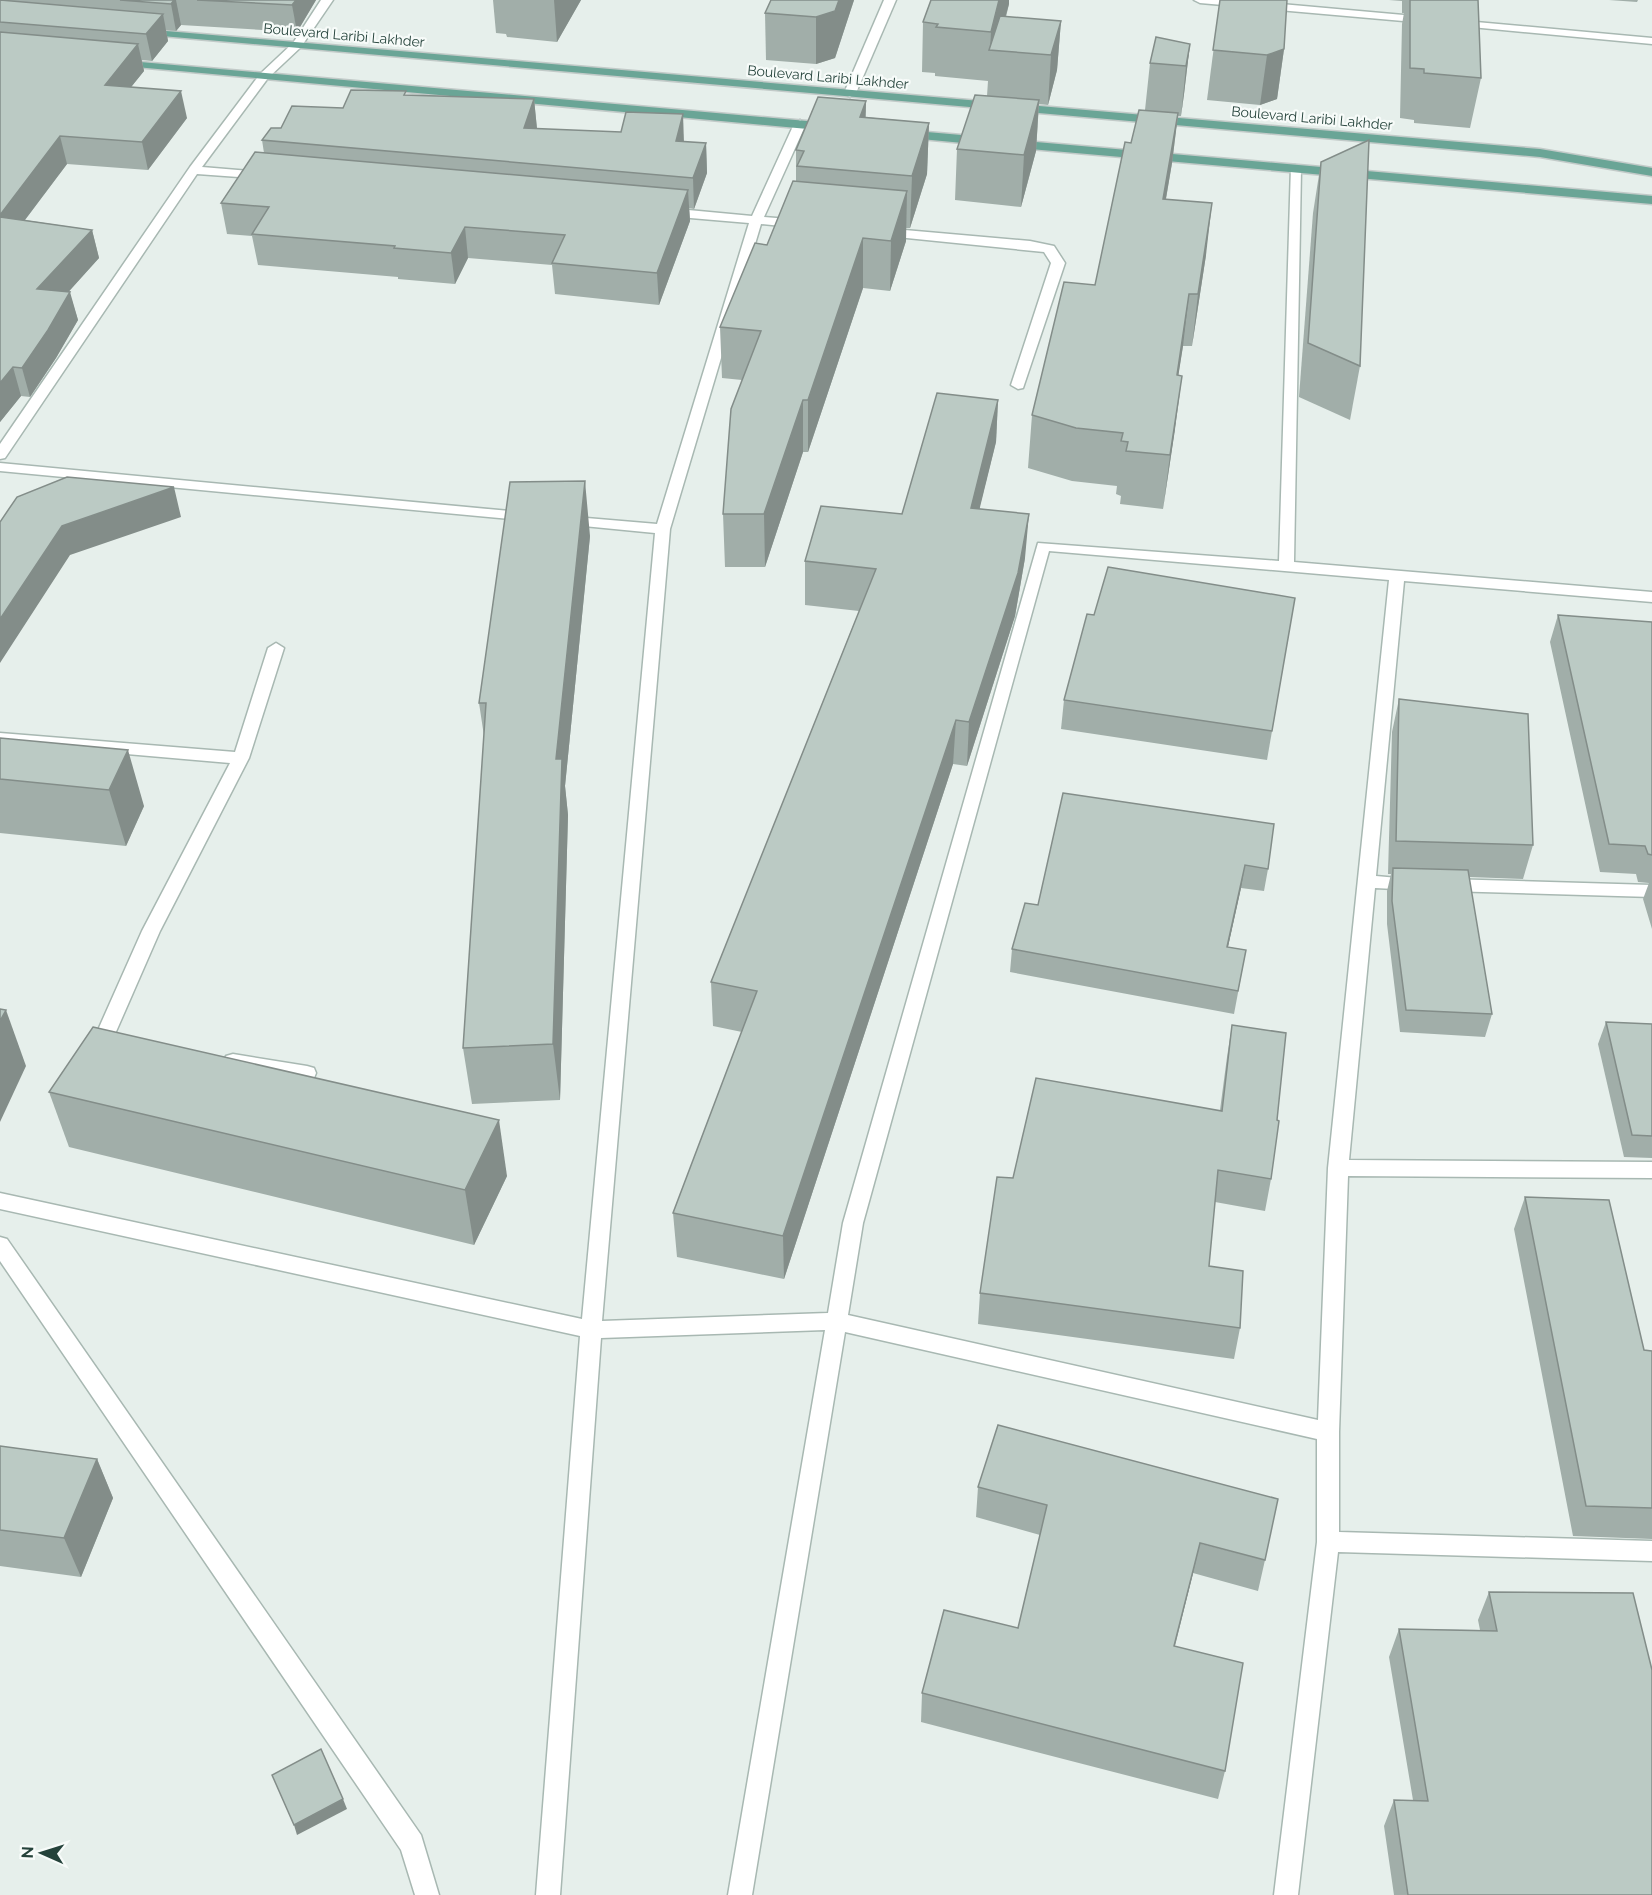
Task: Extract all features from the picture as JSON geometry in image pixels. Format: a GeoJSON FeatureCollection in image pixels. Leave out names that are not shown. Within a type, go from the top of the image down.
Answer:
{"type":"FeatureCollection","features":[{"type":"Feature","properties":{"kind":"main road","name":"Boulevard Laribi Lakhder"},"geometry":{"type":"LineString","coordinates":[[129,31],[1540,153],[1652,172]]}},
{"type":"Feature","properties":{"kind":"main road"},"geometry":{"type":"LineString","coordinates":[[111,63],[847,129]]}},
{"type":"Feature","properties":{"kind":"main road"},"geometry":{"type":"LineString","coordinates":[[894,133],[1652,200]]}},
{"type":"Feature","properties":{"kind":"street"},"geometry":{"type":"LineString","coordinates":[[0,455],[194,170],[264,76],[297,45],[327,0]]}},
{"type":"Feature","properties":{"kind":"street"},"geometry":{"type":"LineString","coordinates":[[850,93],[890,0]]}},
{"type":"Feature","properties":{"kind":"street"},"geometry":{"type":"LineString","coordinates":[[1200,0],[1652,41]]}},
{"type":"Feature","properties":{"kind":"street"},"geometry":{"type":"LineString","coordinates":[[548,1895],[591,1330],[663,530],[756,220],[800,124]]}},
{"type":"Feature","properties":{"kind":"street"},"geometry":{"type":"LineString","coordinates":[[1286,566],[1294,169]]}},
{"type":"Feature","properties":{"kind":"street"},"geometry":{"type":"LineString","coordinates":[[194,170],[276,177]]}},
{"type":"Feature","properties":{"kind":"street"},"geometry":{"type":"LineString","coordinates":[[651,211],[816,226]]}},
{"type":"Feature","properties":{"kind":"street"},"geometry":{"type":"LineString","coordinates":[[863,230],[1030,245],[1049,249],[1058,262],[1018,385]]}},
{"type":"Feature","properties":{"kind":"street"},"geometry":{"type":"LineString","coordinates":[[0,466],[663,530]]}},
{"type":"Feature","properties":{"kind":"street"},"geometry":{"type":"LineString","coordinates":[[740,1895],[853,1222],[1043,546],[1652,597]]}},
{"type":"Feature","properties":{"kind":"street"},"geometry":{"type":"LineString","coordinates":[[1286,1895],[1328,1542],[1328,1432],[1338,1168],[1397,576]]}},
{"type":"Feature","properties":{"kind":"street"},"geometry":{"type":"LineString","coordinates":[[137,1044],[104,1039],[151,931],[241,758],[276,648]]}},
{"type":"Feature","properties":{"kind":"street"},"geometry":{"type":"LineString","coordinates":[[0,738],[241,758]]}},
{"type":"Feature","properties":{"kind":"street"},"geometry":{"type":"LineString","coordinates":[[1368,882],[1652,891]]}},
{"type":"Feature","properties":{"kind":"street"},"geometry":{"type":"LineString","coordinates":[[216,1058],[307,1073]]}},
{"type":"Feature","properties":{"kind":"street"},"geometry":{"type":"LineString","coordinates":[[1338,1168],[1652,1170]]}},
{"type":"Feature","properties":{"kind":"street"},"geometry":{"type":"LineString","coordinates":[[0,1201],[591,1330],[836,1321],[1328,1432]]}},
{"type":"Feature","properties":{"kind":"street"},"geometry":{"type":"LineString","coordinates":[[0,1245],[412,1844],[427,1895]]}},
{"type":"Feature","properties":{"kind":"street"},"geometry":{"type":"LineString","coordinates":[[1328,1542],[1652,1551]]}},
{"type":"Feature","properties":{"kind":"building"},"geometry":{"type":"Polygon","coordinates":[[[0,0],[163,14],[146,34],[0,22],[0,0]]]}},
{"type":"Feature","properties":{"kind":"building"},"geometry":{"type":"Polygon","coordinates":[[[120,0],[174,0],[171,4],[120,0]]]}},
{"type":"Feature","properties":{"kind":"building"},"geometry":{"type":"Polygon","coordinates":[[[197,0],[296,0],[292,5],[197,0]]]}},
{"type":"Feature","properties":{"kind":"building"},"geometry":{"type":"Polygon","coordinates":[[[771,0],[839,0],[835,11],[816,17],[765,13],[771,0]]]}},
{"type":"Feature","properties":{"kind":"building"},"geometry":{"type":"Polygon","coordinates":[[[931,0],[999,0],[991,32],[936,27],[938,24],[923,22],[931,0]]]}},
{"type":"Feature","properties":{"kind":"building"},"geometry":{"type":"Polygon","coordinates":[[[1220,0],[1287,0],[1284,49],[1267,55],[1213,50],[1220,0]]]}},
{"type":"Feature","properties":{"kind":"building"},"geometry":{"type":"Polygon","coordinates":[[[1410,0],[1478,0],[1481,78],[1424,73],[1424,69],[1410,68],[1410,0]]]}},
{"type":"Feature","properties":{"kind":"building"},"geometry":{"type":"Polygon","coordinates":[[[1000,16],[1061,21],[1051,55],[989,50],[1000,16]]]}},
{"type":"Feature","properties":{"kind":"building"},"geometry":{"type":"Polygon","coordinates":[[[0,32],[138,44],[105,85],[181,91],[142,142],[60,136],[0,215],[0,32]]]}},
{"type":"Feature","properties":{"kind":"building"},"geometry":{"type":"Polygon","coordinates":[[[1156,37],[1190,44],[1186,66],[1150,63],[1156,37]]]}},
{"type":"Feature","properties":{"kind":"building"},"geometry":{"type":"Polygon","coordinates":[[[351,90],[406,91],[404,95],[534,99],[524,128],[621,132],[626,112],[683,114],[676,141],[706,143],[693,178],[262,140],[271,128],[281,128],[292,106],[343,108],[351,90]]]}},
{"type":"Feature","properties":{"kind":"building"},"geometry":{"type":"Polygon","coordinates":[[[975,95],[1039,100],[1024,155],[957,149],[975,95]]]}},
{"type":"Feature","properties":{"kind":"building"},"geometry":{"type":"Polygon","coordinates":[[[818,97],[866,101],[860,117],[929,123],[912,176],[797,166],[804,151],[796,150],[818,97]]]}},
{"type":"Feature","properties":{"kind":"building"},"geometry":{"type":"Polygon","coordinates":[[[1139,110],[1178,113],[1163,199],[1212,203],[1198,294],[1189,294],[1177,375],[1182,376],[1170,455],[1126,451],[1128,442],[1121,441],[1123,433],[1076,428],[1032,415],[1064,282],[1095,285],[1125,142],[1131,143],[1139,110]]]}},
{"type":"Feature","properties":{"kind":"building"},"geometry":{"type":"Polygon","coordinates":[[[1369,140],[1360,366],[1308,343],[1321,162],[1369,140]]]}},
{"type":"Feature","properties":{"kind":"building"},"geometry":{"type":"Polygon","coordinates":[[[255,152],[688,190],[657,273],[552,263],[565,235],[465,227],[451,253],[252,234],[269,207],[221,203],[255,152]]]}},
{"type":"Feature","properties":{"kind":"building"},"geometry":{"type":"Polygon","coordinates":[[[793,181],[907,191],[891,241],[863,238],[808,400],[803,400],[764,514],[723,514],[731,409],[761,331],[720,327],[755,243],[767,245],[793,181]]]}},
{"type":"Feature","properties":{"kind":"building"},"geometry":{"type":"Polygon","coordinates":[[[0,217],[92,230],[37,289],[70,292],[22,368],[13,367],[0,383],[0,217]]]}},
{"type":"Feature","properties":{"kind":"building"},"geometry":{"type":"Polygon","coordinates":[[[937,393],[998,400],[971,508],[1029,514],[1018,573],[969,722],[956,720],[783,1236],[673,1213],[757,991],[711,982],[876,569],[805,561],[821,506],[902,514],[937,393]]]}},
{"type":"Feature","properties":{"kind":"building"},"geometry":{"type":"Polygon","coordinates":[[[67,477],[174,487],[62,526],[0,619],[0,522],[17,497],[67,477]]]}},
{"type":"Feature","properties":{"kind":"building"},"geometry":{"type":"Polygon","coordinates":[[[585,481],[556,759],[562,759],[553,1044],[463,1048],[486,703],[479,703],[510,482],[585,481]]]}},
{"type":"Feature","properties":{"kind":"building"},"geometry":{"type":"Polygon","coordinates":[[[1108,567],[1295,598],[1272,731],[1064,700],[1087,614],[1094,615],[1108,567]]]}},
{"type":"Feature","properties":{"kind":"building"},"geometry":{"type":"Polygon","coordinates":[[[1558,615],[1652,622],[1652,855],[1648,854],[1645,846],[1609,844],[1558,615]]]}},
{"type":"Feature","properties":{"kind":"building"},"geometry":{"type":"Polygon","coordinates":[[[1399,699],[1528,714],[1533,845],[1396,841],[1399,699]]]}},
{"type":"Feature","properties":{"kind":"building"},"geometry":{"type":"Polygon","coordinates":[[[0,738],[128,750],[109,790],[0,779],[0,738]]]}},
{"type":"Feature","properties":{"kind":"building"},"geometry":{"type":"Polygon","coordinates":[[[1063,793],[1274,824],[1268,869],[1245,865],[1227,947],[1246,950],[1238,991],[1012,949],[1025,903],[1038,905],[1063,793]]]}},
{"type":"Feature","properties":{"kind":"building"},"geometry":{"type":"Polygon","coordinates":[[[1393,868],[1468,870],[1492,1014],[1406,1010],[1392,901],[1393,868]]]}},
{"type":"Feature","properties":{"kind":"building"},"geometry":{"type":"Polygon","coordinates":[[[0,1009],[6,1010],[0,1021],[0,1009]]]}},
{"type":"Feature","properties":{"kind":"building"},"geometry":{"type":"Polygon","coordinates":[[[1606,1022],[1652,1024],[1652,1136],[1632,1135],[1606,1022]]]}},
{"type":"Feature","properties":{"kind":"building"},"geometry":{"type":"Polygon","coordinates":[[[1232,1025],[1286,1033],[1277,1120],[1279,1121],[1271,1179],[1218,1170],[1209,1266],[1243,1271],[1240,1328],[980,1293],[997,1177],[1013,1178],[1036,1078],[1222,1111],[1232,1025]]]}},
{"type":"Feature","properties":{"kind":"building"},"geometry":{"type":"Polygon","coordinates":[[[93,1027],[499,1120],[465,1190],[49,1092],[93,1027]]]}},
{"type":"Feature","properties":{"kind":"building"},"geometry":{"type":"Polygon","coordinates":[[[1525,1197],[1609,1200],[1644,1350],[1652,1351],[1652,1508],[1586,1506],[1525,1197]]]}},
{"type":"Feature","properties":{"kind":"building"},"geometry":{"type":"Polygon","coordinates":[[[998,1425],[1278,1499],[1265,1560],[1200,1543],[1174,1646],[1243,1663],[1225,1771],[922,1693],[944,1610],[1018,1628],[1047,1505],[978,1487],[998,1425]]]}},
{"type":"Feature","properties":{"kind":"building"},"geometry":{"type":"Polygon","coordinates":[[[0,1446],[97,1459],[64,1538],[0,1530],[0,1446]]]}},
{"type":"Feature","properties":{"kind":"building"},"geometry":{"type":"Polygon","coordinates":[[[1489,1592],[1633,1593],[1652,1670],[1652,1895],[1408,1895],[1394,1800],[1428,1801],[1399,1629],[1497,1631],[1489,1592]]]}},
{"type":"Feature","properties":{"kind":"building"},"geometry":{"type":"Polygon","coordinates":[[[321,1749],[343,1799],[294,1825],[272,1775],[321,1749]]]}}]}
